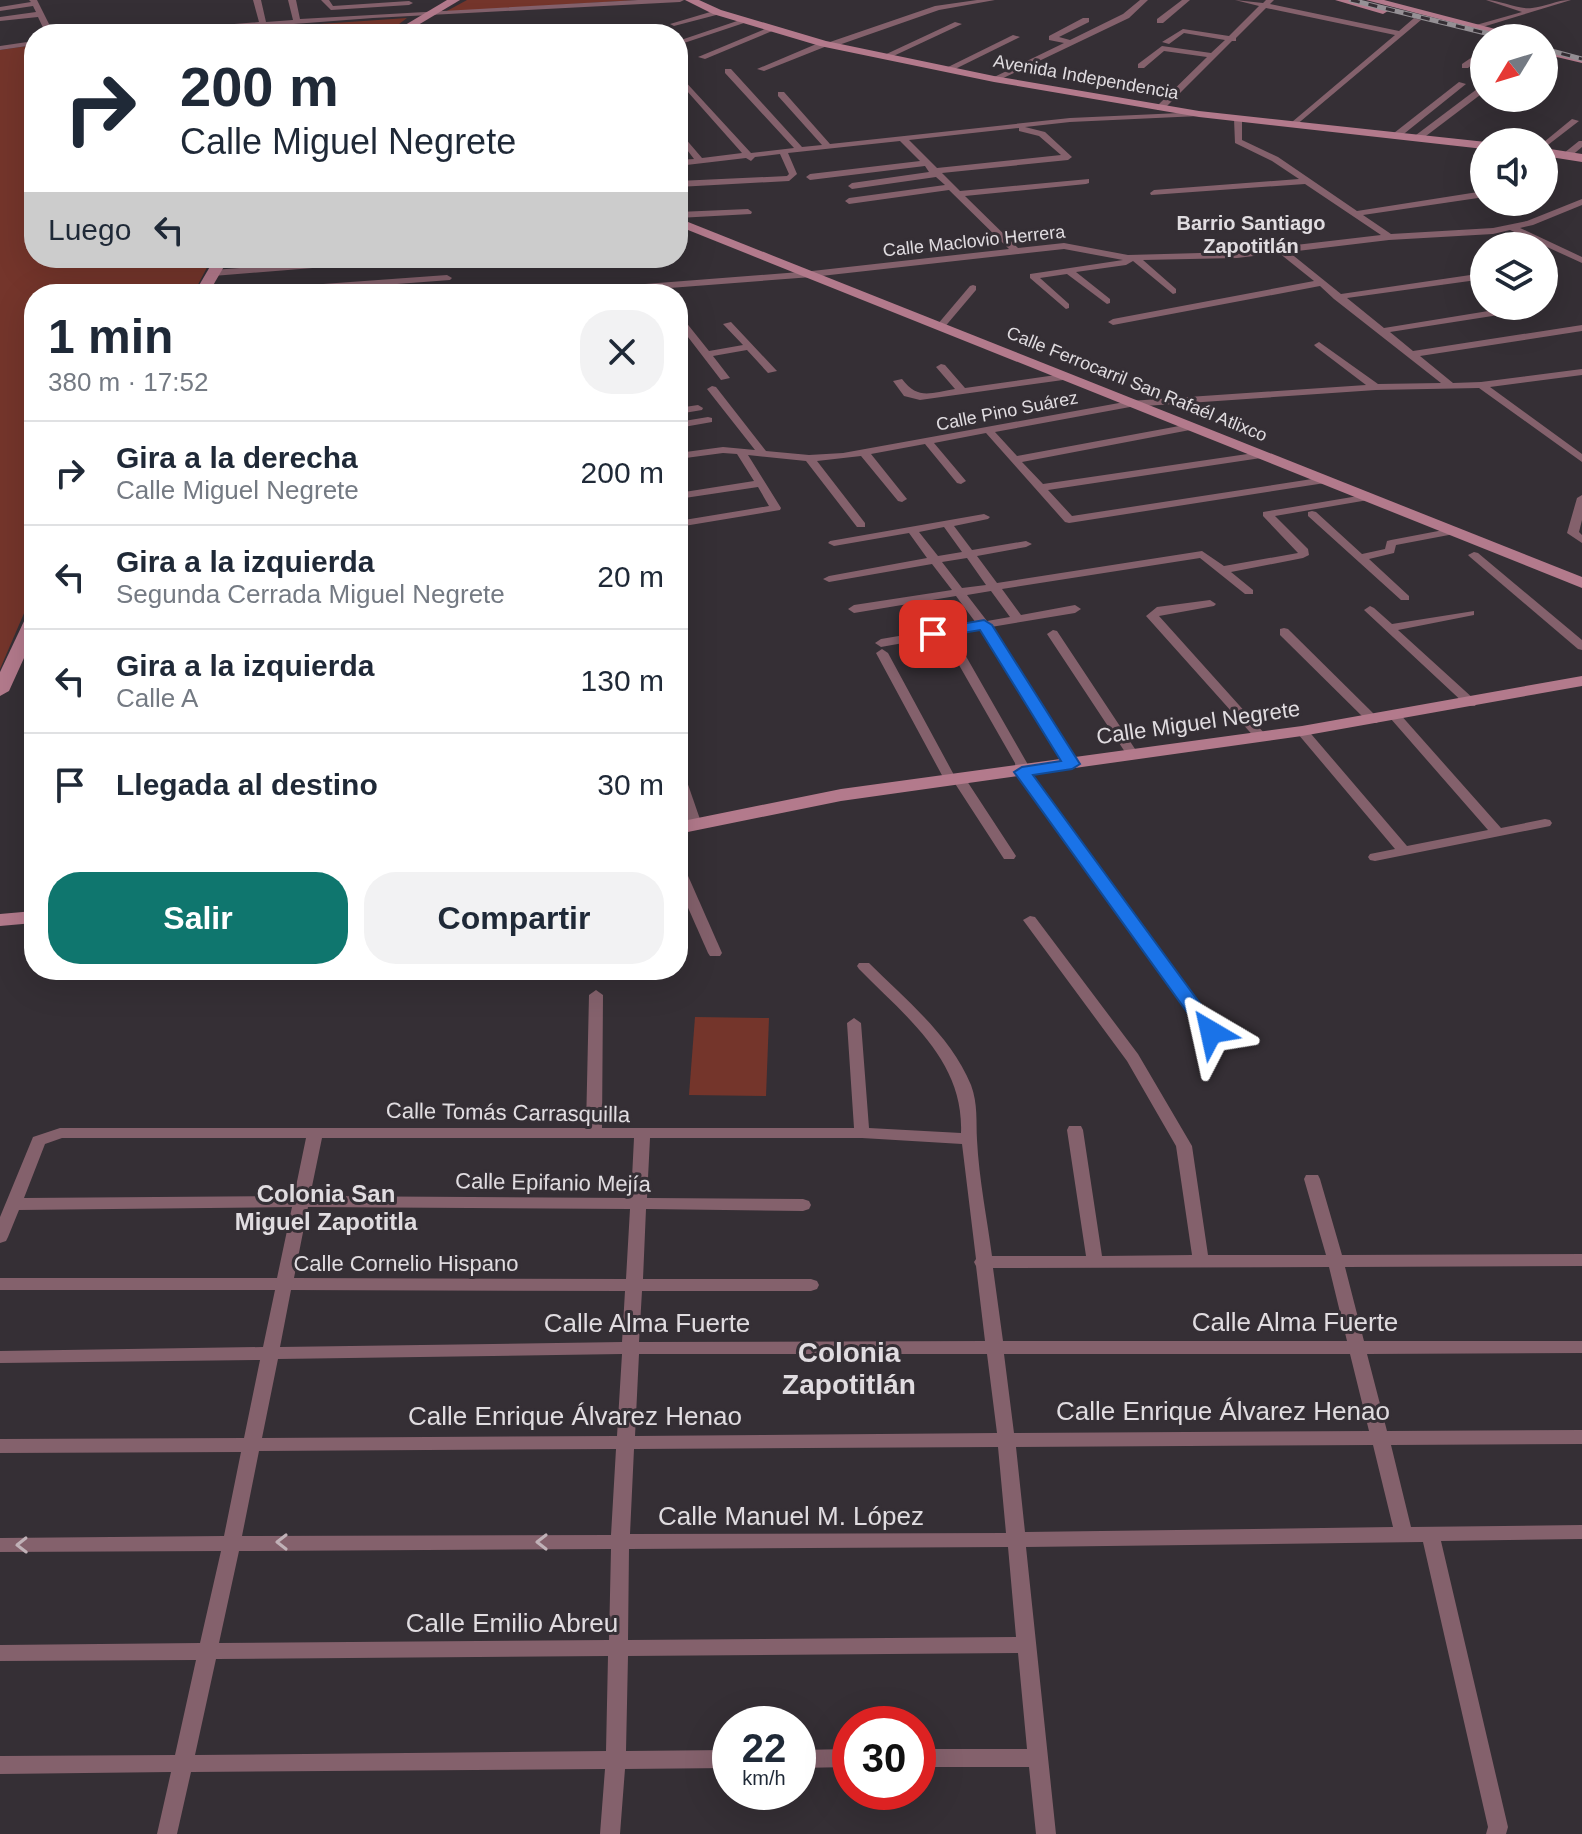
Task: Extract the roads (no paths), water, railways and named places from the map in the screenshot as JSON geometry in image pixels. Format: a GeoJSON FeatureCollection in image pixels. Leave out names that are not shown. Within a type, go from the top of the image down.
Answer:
{"type":"FeatureCollection","features":[{"type":"Feature","properties":{"kind":"street"},"geometry":{"type":"LineString","coordinates":[[257,0],[263,24],[680,0]]}},
{"type":"Feature","properties":{"kind":"street"},"geometry":{"type":"LineString","coordinates":[[292,0],[297,22]]}},
{"type":"Feature","properties":{"kind":"street"},"geometry":{"type":"LineString","coordinates":[[325,0],[331,8],[409,2],[408,15]]}},
{"type":"Feature","properties":{"kind":"street"},"geometry":{"type":"LineString","coordinates":[[412,24],[455,0]]}},
{"type":"Feature","properties":{"kind":"street","name":"Avenida Independencia"},"geometry":{"type":"LineString","coordinates":[[690,0],[717,12],[822,43],[994,79],[1199,114],[1470,143]]}},
{"type":"Feature","properties":{"kind":"street"},"geometry":{"type":"LineString","coordinates":[[760,65],[938,8],[991,0]]}},
{"type":"Feature","properties":{"kind":"street"},"geometry":{"type":"LineString","coordinates":[[994,79],[1126,16],[1144,0]]}},
{"type":"Feature","properties":{"kind":"street"},"geometry":{"type":"LineString","coordinates":[[1160,21],[1186,0]]}},
{"type":"Feature","properties":{"kind":"street"},"geometry":{"type":"LineString","coordinates":[[1239,0],[1268,3],[1402,34]]}},
{"type":"Feature","properties":{"kind":"street"},"geometry":{"type":"LineString","coordinates":[[1344,0],[1470,33]]}},
{"type":"Feature","properties":{"kind":"street"},"geometry":{"type":"LineString","coordinates":[[1371,0],[1470,25]]}},
{"type":"Feature","properties":{"kind":"street"},"geometry":{"type":"LineString","coordinates":[[1490,0],[1529,12]]}},
{"type":"Feature","properties":{"kind":"street"},"geometry":{"type":"LineString","coordinates":[[1544,0],[1555,3]]}},
{"type":"Feature","properties":{"kind":"street"},"geometry":{"type":"LineString","coordinates":[[1489,24],[1567,0]]}},
{"type":"Feature","properties":{"kind":"street"},"geometry":{"type":"LineString","coordinates":[[0,9],[34,2],[45,24]]}},
{"type":"Feature","properties":{"kind":"street"},"geometry":{"type":"LineString","coordinates":[[1160,108],[1268,3]]}},
{"type":"Feature","properties":{"kind":"street"},"geometry":{"type":"LineString","coordinates":[[520,10],[525,24]]}},
{"type":"Feature","properties":{"kind":"street"},"geometry":{"type":"LineString","coordinates":[[674,24],[717,12]]}},
{"type":"Feature","properties":{"kind":"street"},"geometry":{"type":"LineString","coordinates":[[0,19],[40,14]]}},
{"type":"Feature","properties":{"kind":"street"},"geometry":{"type":"LineString","coordinates":[[1071,43],[1052,38],[1086,20]]}},
{"type":"Feature","properties":{"kind":"street"},"geometry":{"type":"LineString","coordinates":[[1295,124],[1417,20]]}},
{"type":"Feature","properties":{"kind":"street"},"geometry":{"type":"LineString","coordinates":[[688,40],[746,21]]}},
{"type":"Feature","properties":{"kind":"street"},"geometry":{"type":"LineString","coordinates":[[884,57],[958,24]]}},
{"type":"Feature","properties":{"kind":"street"},"geometry":{"type":"LineString","coordinates":[[702,57],[773,29]]}},
{"type":"Feature","properties":{"kind":"street"},"geometry":{"type":"LineString","coordinates":[[1166,42],[1183,31],[1233,39]]}},
{"type":"Feature","properties":{"kind":"street"},"geometry":{"type":"LineString","coordinates":[[946,70],[1016,37]]}},
{"type":"Feature","properties":{"kind":"street"},"geometry":{"type":"LineString","coordinates":[[0,48],[24,44]]}},
{"type":"Feature","properties":{"kind":"street"},"geometry":{"type":"LineString","coordinates":[[1558,46],[1582,52]]}},
{"type":"Feature","properties":{"kind":"street"},"geometry":{"type":"LineString","coordinates":[[1141,66],[1162,48],[1214,56]]}},
{"type":"Feature","properties":{"kind":"street"},"geometry":{"type":"LineString","coordinates":[[1558,54],[1582,60]]}},
{"type":"Feature","properties":{"kind":"street"},"geometry":{"type":"LineString","coordinates":[[1465,66],[1470,63]]}},
{"type":"Feature","properties":{"kind":"street"},"geometry":{"type":"LineString","coordinates":[[728,71],[801,151]]}},
{"type":"Feature","properties":{"kind":"street"},"geometry":{"type":"LineString","coordinates":[[1397,135],[1462,84]]}},
{"type":"Feature","properties":{"kind":"street"},"geometry":{"type":"LineString","coordinates":[[688,87],[751,158]]}},
{"type":"Feature","properties":{"kind":"street"},"geometry":{"type":"LineString","coordinates":[[781,94],[829,148]]}},
{"type":"Feature","properties":{"kind":"street"},"geometry":{"type":"LineString","coordinates":[[1419,137],[1470,99]]}},
{"type":"Feature","properties":{"kind":"street"},"geometry":{"type":"LineString","coordinates":[[688,163],[751,158],[1070,120],[1199,114]]}},
{"type":"Feature","properties":{"kind":"street"},"geometry":{"type":"LineString","coordinates":[[1238,119],[1238,141],[1275,159],[1389,237]]}},
{"type":"Feature","properties":{"kind":"street"},"geometry":{"type":"LineString","coordinates":[[1558,135],[1575,121]]}},
{"type":"Feature","properties":{"kind":"street"},"geometry":{"type":"LineString","coordinates":[[852,186],[1068,157],[1033,130],[1002,132]]}},
{"type":"Feature","properties":{"kind":"street"},"geometry":{"type":"LineString","coordinates":[[903,139],[1016,251]]}},
{"type":"Feature","properties":{"kind":"street"},"geometry":{"type":"LineString","coordinates":[[1567,155],[1582,143]]}},
{"type":"Feature","properties":{"kind":"street"},"geometry":{"type":"LineString","coordinates":[[688,145],[701,162]]}},
{"type":"Feature","properties":{"kind":"street"},"geometry":{"type":"LineString","coordinates":[[688,183],[789,178],[793,174],[784,153]]}},
{"type":"Feature","properties":{"kind":"street"},"geometry":{"type":"LineString","coordinates":[[1558,154],[1582,158]]}},
{"type":"Feature","properties":{"kind":"street"},"geometry":{"type":"LineString","coordinates":[[810,177],[925,163]]}},
{"type":"Feature","properties":{"kind":"street"},"geometry":{"type":"LineString","coordinates":[[849,201],[1086,181]]}},
{"type":"Feature","properties":{"kind":"street"},"geometry":{"type":"LineString","coordinates":[[1154,193],[1306,181]]}},
{"type":"Feature","properties":{"kind":"street"},"geometry":{"type":"LineString","coordinates":[[1353,214],[1470,196]]}},
{"type":"Feature","properties":{"kind":"street","name":"Calle Maclovio Herrera"},"geometry":{"type":"LineString","coordinates":[[653,284],[812,274],[1079,247],[1132,258],[1281,250],[1389,237],[1513,228],[1582,202]]}},
{"type":"Feature","properties":{"kind":"street"},"geometry":{"type":"LineString","coordinates":[[688,215],[748,212]]}},
{"type":"Feature","properties":{"kind":"street","name":"Calle Ferrocarril San Rafaél Atlixco"},"geometry":{"type":"LineString","coordinates":[[688,226],[1582,583]]}},
{"type":"Feature","properties":{"kind":"street"},"geometry":{"type":"LineString","coordinates":[[1513,228],[1582,260]]}},
{"type":"Feature","properties":{"kind":"street"},"geometry":{"type":"LineString","coordinates":[[1281,250],[1450,385]]}},
{"type":"Feature","properties":{"kind":"street"},"geometry":{"type":"LineString","coordinates":[[1066,306],[1033,276],[1125,263],[1132,258],[1173,291]]}},
{"type":"Feature","properties":{"kind":"street"},"geometry":{"type":"LineString","coordinates":[[1070,272],[1107,301]]}},
{"type":"Feature","properties":{"kind":"street"},"geometry":{"type":"LineString","coordinates":[[364,284],[447,278]]}},
{"type":"Feature","properties":{"kind":"street"},"geometry":{"type":"LineString","coordinates":[[1337,297],[1470,278]]}},
{"type":"Feature","properties":{"kind":"street"},"geometry":{"type":"LineString","coordinates":[[1113,322],[1320,283]]}},
{"type":"Feature","properties":{"kind":"street"},"geometry":{"type":"LineString","coordinates":[[940,327],[973,288]]}},
{"type":"Feature","properties":{"kind":"street"},"geometry":{"type":"LineString","coordinates":[[1381,331],[1470,317]]}},
{"type":"Feature","properties":{"kind":"street"},"geometry":{"type":"LineString","coordinates":[[728,324],[772,371]]}},
{"type":"Feature","properties":{"kind":"street"},"geometry":{"type":"LineString","coordinates":[[1413,354],[1582,328]]}},
{"type":"Feature","properties":{"kind":"street"},"geometry":{"type":"LineString","coordinates":[[688,330],[725,378]]}},
{"type":"Feature","properties":{"kind":"street"},"geometry":{"type":"LineString","coordinates":[[1319,345],[1376,387]]}},
{"type":"Feature","properties":{"kind":"street"},"geometry":{"type":"LineString","coordinates":[[708,354],[750,347]]}},
{"type":"Feature","properties":{"kind":"street"},"geometry":{"type":"LineString","coordinates":[[941,367],[962,391]]}},
{"type":"Feature","properties":{"kind":"street","name":"Calle Pino Suárez"},"geometry":{"type":"LineString","coordinates":[[688,455],[739,450],[809,458],[865,454],[1130,404],[1376,387],[1481,385],[1582,372]]}},
{"type":"Feature","properties":{"kind":"street"},"geometry":{"type":"LineString","coordinates":[[898,381],[913,396],[1063,377]]}},
{"type":"Feature","properties":{"kind":"street"},"geometry":{"type":"LineString","coordinates":[[1481,385],[1582,459]]}},
{"type":"Feature","properties":{"kind":"street"},"geometry":{"type":"LineString","coordinates":[[712,389],[761,451]]}},
{"type":"Feature","properties":{"kind":"street"},"geometry":{"type":"LineString","coordinates":[[688,410],[698,408]]}},
{"type":"Feature","properties":{"kind":"street"},"geometry":{"type":"LineString","coordinates":[[688,423],[708,420]]}},
{"type":"Feature","properties":{"kind":"street"},"geometry":{"type":"LineString","coordinates":[[1014,460],[1190,427]]}},
{"type":"Feature","properties":{"kind":"street"},"geometry":{"type":"LineString","coordinates":[[990,432],[1069,520],[1325,480]]}},
{"type":"Feature","properties":{"kind":"street"},"geometry":{"type":"LineString","coordinates":[[929,443],[961,481]]}},
{"type":"Feature","properties":{"kind":"street"},"geometry":{"type":"LineString","coordinates":[[688,522],[776,508],[739,450]]}},
{"type":"Feature","properties":{"kind":"street"},"geometry":{"type":"LineString","coordinates":[[865,454],[902,499]]}},
{"type":"Feature","properties":{"kind":"street"},"geometry":{"type":"LineString","coordinates":[[1039,488],[1261,455]]}},
{"type":"Feature","properties":{"kind":"street"},"geometry":{"type":"LineString","coordinates":[[809,458],[861,525]]}},
{"type":"Feature","properties":{"kind":"street"},"geometry":{"type":"LineString","coordinates":[[688,494],[761,483]]}},
{"type":"Feature","properties":{"kind":"street"},"geometry":{"type":"LineString","coordinates":[[1224,570],[1303,555],[1304,551],[1267,514],[1370,497]]}},
{"type":"Feature","properties":{"kind":"street"},"geometry":{"type":"LineString","coordinates":[[1582,498],[1573,533],[1582,540]]}},
{"type":"Feature","properties":{"kind":"street"},"geometry":{"type":"LineString","coordinates":[[1312,514],[1405,598]]}},
{"type":"Feature","properties":{"kind":"street"},"geometry":{"type":"LineString","coordinates":[[834,543],[984,517]]}},
{"type":"Feature","properties":{"kind":"street"},"geometry":{"type":"LineString","coordinates":[[947,524],[1018,619]]}},
{"type":"Feature","properties":{"kind":"street"},"geometry":{"type":"LineString","coordinates":[[912,530],[984,625],[1072,764]]}},
{"type":"Feature","properties":{"kind":"street"},"geometry":{"type":"LineString","coordinates":[[1362,557],[1390,551],[1391,543],[1454,531]]}},
{"type":"Feature","properties":{"kind":"street"},"geometry":{"type":"LineString","coordinates":[[829,579],[1026,544]]}},
{"type":"Feature","properties":{"kind":"street"},"geometry":{"type":"LineString","coordinates":[[854,609],[1202,554],[1249,592]]}},
{"type":"Feature","properties":{"kind":"street"},"geometry":{"type":"LineString","coordinates":[[1474,555],[1582,646]]}},
{"type":"Feature","properties":{"kind":"street"},"geometry":{"type":"LineString","coordinates":[[1210,604],[1157,611],[1152,616],[1261,737]]}},
{"type":"Feature","properties":{"kind":"street"},"geometry":{"type":"LineString","coordinates":[[1009,856],[954,779],[881,648],[1075,609]]}},
{"type":"Feature","properties":{"kind":"street"},"geometry":{"type":"LineString","coordinates":[[1370,610],[1471,703]]}},
{"type":"Feature","properties":{"kind":"street"},"geometry":{"type":"LineString","coordinates":[[1389,628],[1470,613]]}},
{"type":"Feature","properties":{"kind":"street"},"geometry":{"type":"LineString","coordinates":[[1284,632],[1373,720]]}},
{"type":"Feature","properties":{"kind":"street"},"geometry":{"type":"LineString","coordinates":[[1053,634],[1133,755]]}},
{"type":"Feature","properties":{"kind":"street"},"geometry":{"type":"LineString","coordinates":[[0,691],[24,639]]}},
{"type":"Feature","properties":{"kind":"street"},"geometry":{"type":"LineString","coordinates":[[953,644],[1009,739],[1022,772],[1211,1032]]}},
{"type":"Feature","properties":{"kind":"street","name":"Calle Miguel Negrete"},"geometry":{"type":"LineString","coordinates":[[688,826],[841,795],[1302,731],[1582,681]]}},
{"type":"Feature","properties":{"kind":"street"},"geometry":{"type":"LineString","coordinates":[[1395,716],[1497,832]]}},
{"type":"Feature","properties":{"kind":"street"},"geometry":{"type":"LineString","coordinates":[[1302,731],[1404,851]]}},
{"type":"Feature","properties":{"kind":"street"},"geometry":{"type":"LineString","coordinates":[[1375,857],[1545,823]]}},
{"type":"Feature","properties":{"kind":"street"},"geometry":{"type":"LineString","coordinates":[[688,892],[715,953]]}},
{"type":"Feature","properties":{"kind":"street"},"geometry":{"type":"LineString","coordinates":[[0,920],[24,918]]}},
{"type":"Feature","properties":{"kind":"street"},"geometry":{"type":"LineString","coordinates":[[1030,920],[1155,1090],[1184,1146],[1201,1262]]}},
{"type":"Feature","properties":{"kind":"street"},"geometry":{"type":"LineString","coordinates":[[864,966],[954,1062],[970,1097],[969,1139],[1006,1438],[1046,1834]]}},
{"type":"Feature","properties":{"kind":"street"},"geometry":{"type":"LineString","coordinates":[[594,1133],[596,995]]}},
{"type":"Feature","properties":{"kind":"street"},"geometry":{"type":"LineString","coordinates":[[854,1023],[862,1133]]}},
{"type":"Feature","properties":{"kind":"street"},"geometry":{"type":"LineString","coordinates":[[1075,1130],[1095,1261]]}},
{"type":"Feature","properties":{"kind":"street"},"geometry":{"type":"LineString","coordinates":[[167,1834],[180,1762],[232,1542],[249,1444],[315,1132]]}},
{"type":"Feature","properties":{"kind":"street","name":"Calle Tomás Carrasquilla"},"geometry":{"type":"LineString","coordinates":[[8,1213],[39,1141],[47,1136],[315,1132],[594,1133],[642,1136],[862,1133],[969,1139]]}},
{"type":"Feature","properties":{"kind":"street"},"geometry":{"type":"LineString","coordinates":[[610,1834],[616,1759],[620,1543],[642,1136]]}},
{"type":"Feature","properties":{"kind":"street"},"geometry":{"type":"LineString","coordinates":[[1312,1179],[1336,1262],[1404,1535]]}},
{"type":"Feature","properties":{"kind":"street","name":"Calle Epifanio Mejía"},"geometry":{"type":"LineString","coordinates":[[8,1213],[302,1201],[803,1205]]}},
{"type":"Feature","properties":{"kind":"street"},"geometry":{"type":"LineString","coordinates":[[0,1237],[8,1213]]}},
{"type":"Feature","properties":{"kind":"street"},"geometry":{"type":"LineString","coordinates":[[982,1262],[1582,1260]]}},
{"type":"Feature","properties":{"kind":"street","name":"Calle Cornelio Hispano"},"geometry":{"type":"LineString","coordinates":[[0,1284],[811,1285]]}},
{"type":"Feature","properties":{"kind":"street","name":"Calle Alma Fuerte"},"geometry":{"type":"LineString","coordinates":[[0,1357],[629,1348],[1582,1347]]}},
{"type":"Feature","properties":{"kind":"street","name":"Calle Enrique Álvarez Henao"},"geometry":{"type":"LineString","coordinates":[[0,1446],[1582,1437]]}},
{"type":"Feature","properties":{"kind":"street","name":"Calle Manuel M. López"},"geometry":{"type":"LineString","coordinates":[[0,1545],[1015,1540],[1582,1532]]}},
{"type":"Feature","properties":{"kind":"street"},"geometry":{"type":"LineString","coordinates":[[1430,1533],[1498,1827],[1496,1834]]}},
{"type":"Feature","properties":{"kind":"street","name":"Calle Emilio Abreu"},"geometry":{"type":"LineString","coordinates":[[0,1653],[1025,1645]]}},
{"type":"Feature","properties":{"kind":"street"},"geometry":{"type":"LineString","coordinates":[[936,1758],[1037,1758]]}},
{"type":"Feature","properties":{"kind":"street"},"geometry":{"type":"LineString","coordinates":[[0,1765],[712,1759]]}},
{"type":"Feature","properties":{"kind":"railway"},"geometry":{"type":"LineString","coordinates":[[1351,0],[1470,29]]}},
{"type":"Feature","properties":{"kind":"railway"},"geometry":{"type":"LineString","coordinates":[[1558,53],[1582,59]]}},
{"type":"Feature","properties":{"kind":"district","name":"Barrio Santiago Zapotitlán"},"geometry":{"type":"Point","coordinates":[1251,234]}},
{"type":"Feature","properties":{"kind":"district","name":"Colonia San Miguel Zapotitla"},"geometry":{"type":"Point","coordinates":[326,1208]}},
{"type":"Feature","properties":{"kind":"district","name":"Colonia Zapotitlán"},"geometry":{"type":"Point","coordinates":[849,1368]}}]}
